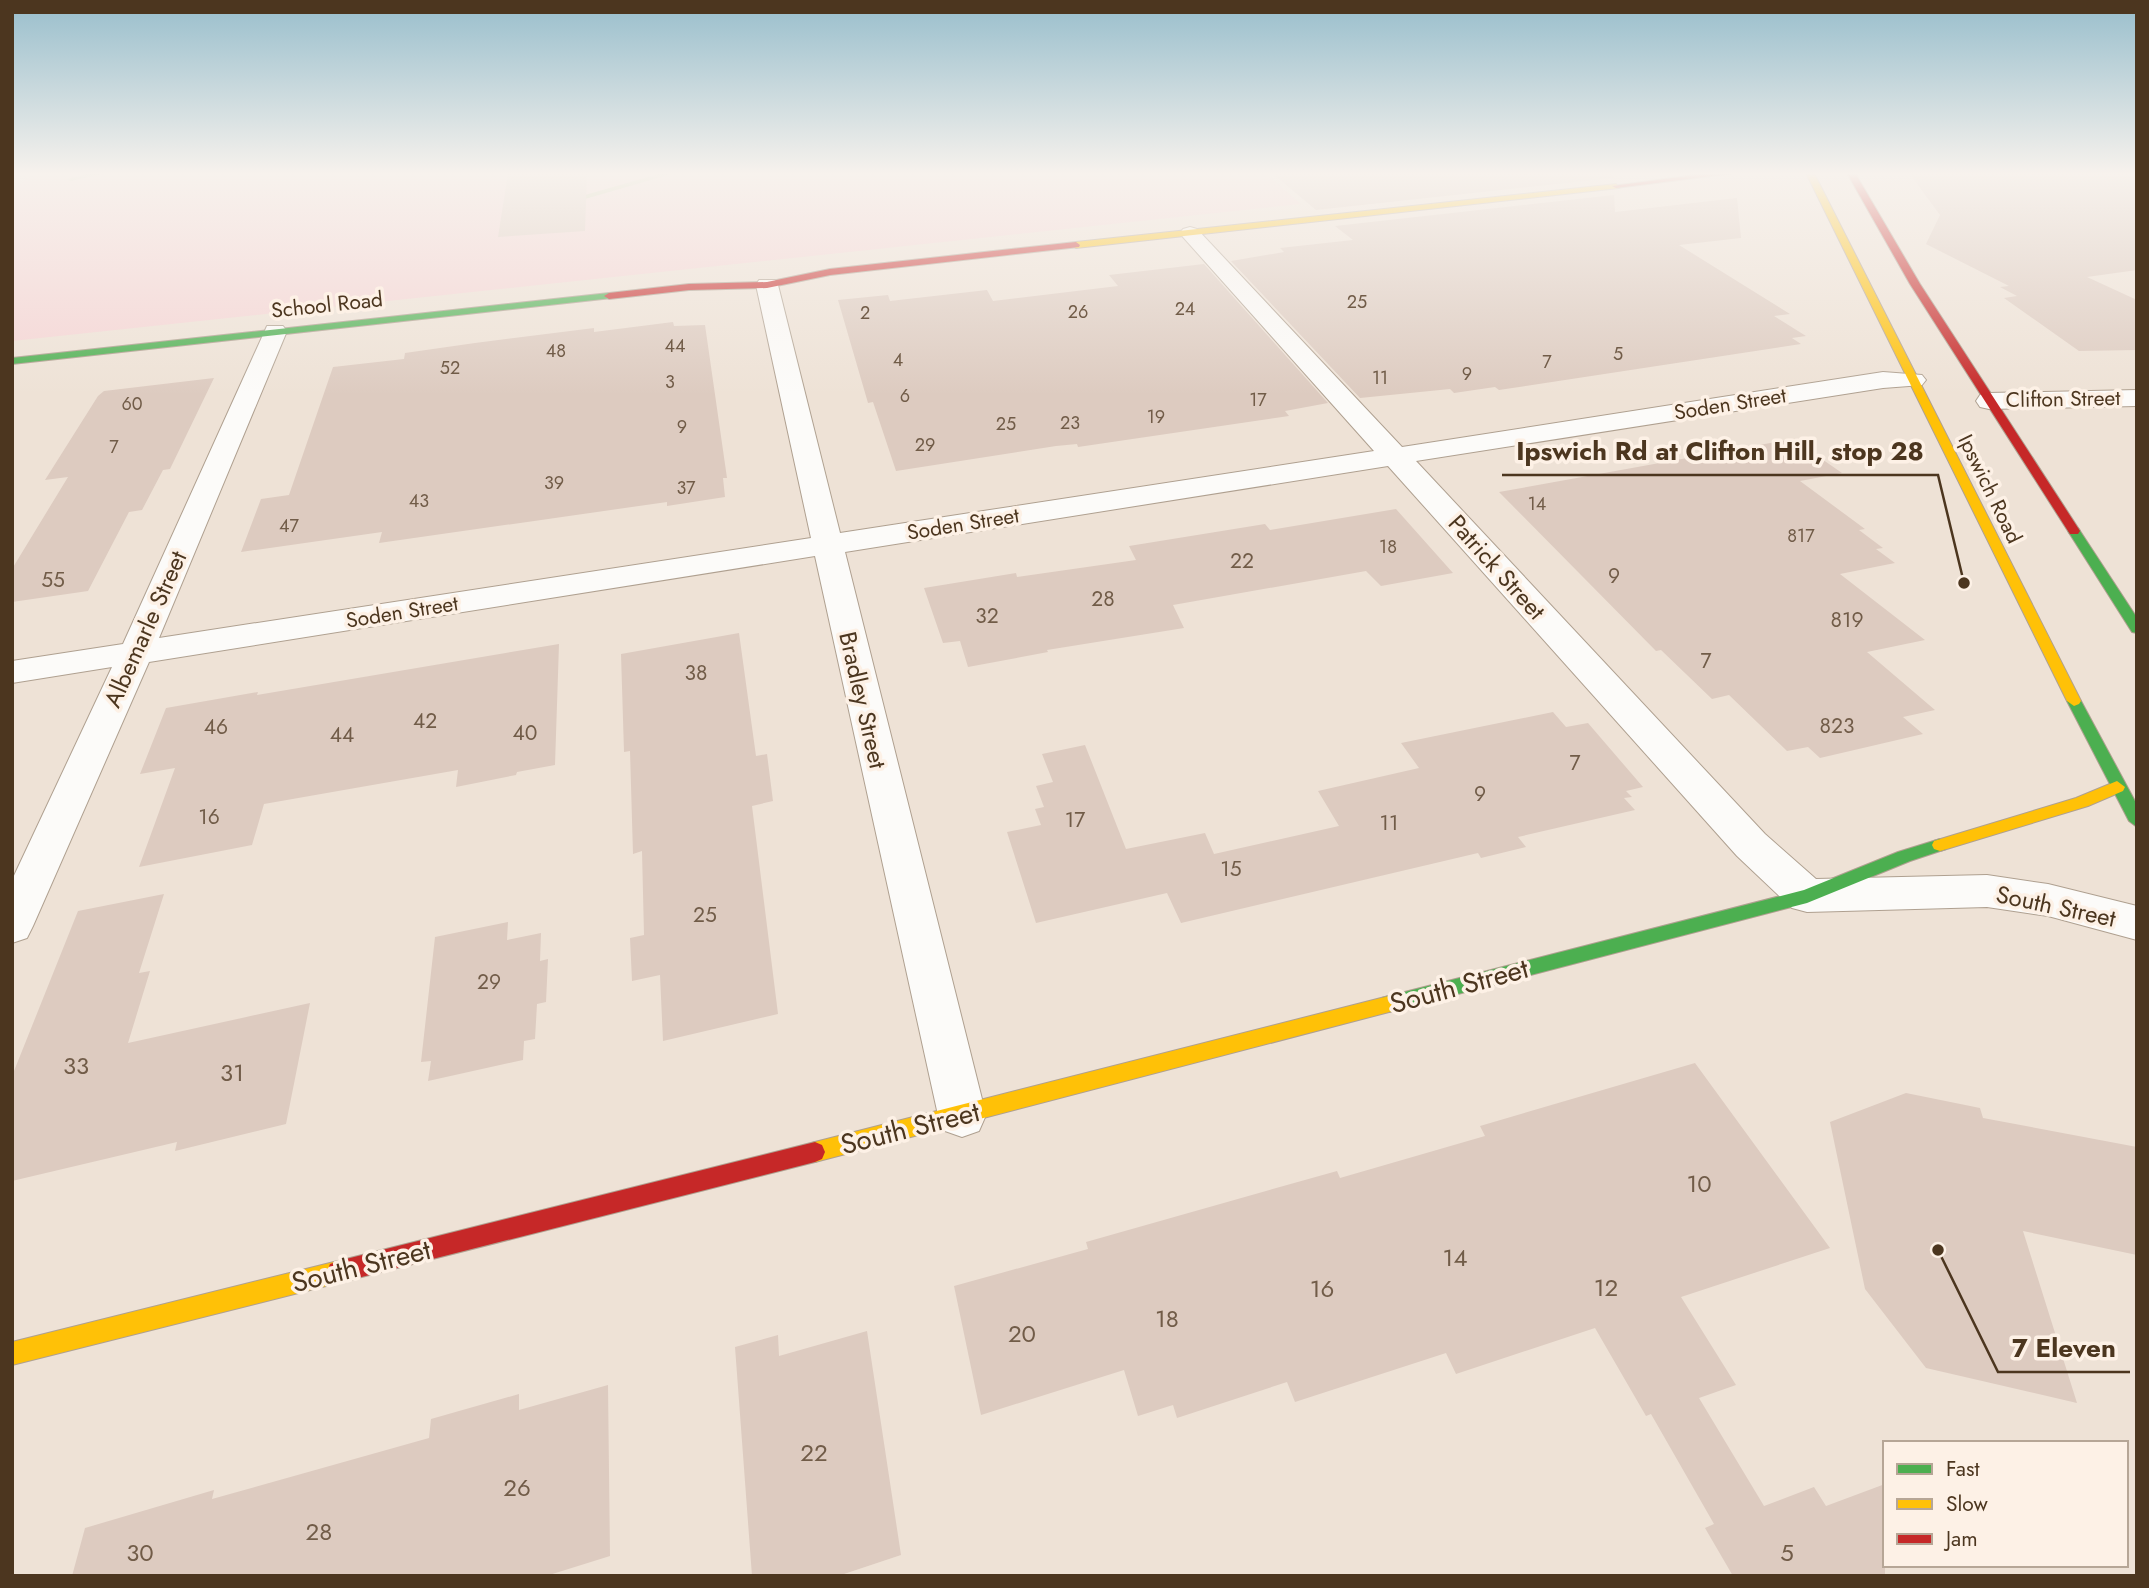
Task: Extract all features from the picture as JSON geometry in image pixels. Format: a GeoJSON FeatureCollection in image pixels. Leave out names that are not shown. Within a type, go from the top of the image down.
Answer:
{"type":"FeatureCollection","features":[{"type":"Feature","properties":{"kind":"main road","name":"School Road"},"geometry":{"type":"LineString","coordinates":[[12,361],[689,287],[767,285],[830,272],[1060,247]]}},
{"type":"Feature","properties":{"kind":"main road","name":"Ipswich Road"},"geometry":{"type":"LineString","coordinates":[[1847,247],[2116,787],[2137,821]]}},
{"type":"Feature","properties":{"kind":"main road","name":"Ipswich Road"},"geometry":{"type":"LineString","coordinates":[[1893,247],[2137,629]]}},
{"type":"Feature","properties":{"kind":"main road","name":"South Street"},"geometry":{"type":"LineString","coordinates":[[12,1354],[962,1115],[1807,896],[1904,856],[2082,802],[2116,787]]}},
{"type":"Feature","properties":{"kind":"street","name":"Patrick Street"},"geometry":{"type":"LineString","coordinates":[[1203,247],[1751,845],[1807,896]]}},
{"type":"Feature","properties":{"kind":"street","name":"Bradley Street"},"geometry":{"type":"LineString","coordinates":[[767,285],[962,1115]]}},
{"type":"Feature","properties":{"kind":"street","name":"Albemarle Street"},"geometry":{"type":"LineString","coordinates":[[12,926],[135,654],[275,331]]}},
{"type":"Feature","properties":{"kind":"street","name":"Soden Street"},"geometry":{"type":"LineString","coordinates":[[12,672],[1883,380],[1913,380]]}},
{"type":"Feature","properties":{"kind":"street","name":"Clifton Street"},"geometry":{"type":"LineString","coordinates":[[1989,401],[2137,398]]}},
{"type":"Feature","properties":{"kind":"street","name":"South Street"},"geometry":{"type":"LineString","coordinates":[[1807,896],[1987,891],[2048,900],[2137,923]]}},
{"type":"Feature","properties":{"kind":"shaded area"},"geometry":{"type":"Polygon","coordinates":[[[12,247],[895,247],[12,341],[12,247]]]}},
{"type":"Feature","properties":{"kind":"building"},"geometry":{"type":"Polygon","coordinates":[[[1682,247],[1790,314],[1774,316],[1806,336],[1792,338],[1801,344],[1499,390],[1495,387],[1454,393],[1450,389],[1360,398],[1231,261],[1284,252],[1280,248],[1682,247]]]}},
{"type":"Feature","properties":{"kind":"building"},"geometry":{"type":"Polygon","coordinates":[[[1932,247],[2137,247],[2137,270],[2087,277],[2137,300],[2137,350],[2079,351],[2004,298],[2017,296],[2000,287],[2009,286],[1932,247]]]}},
{"type":"Feature","properties":{"kind":"building"},"geometry":{"type":"Polygon","coordinates":[[[1204,264],[1328,403],[1285,411],[1289,416],[1078,447],[1077,444],[1056,446],[896,471],[873,402],[868,403],[838,300],[888,295],[890,301],[987,290],[993,301],[1118,286],[1109,275],[1204,264]]]}},
{"type":"Feature","properties":{"kind":"building"},"geometry":{"type":"Polygon","coordinates":[[[673,322],[674,326],[705,325],[727,478],[723,478],[725,497],[667,506],[667,502],[379,543],[382,532],[241,552],[261,499],[289,495],[333,367],[404,359],[405,353],[475,343],[594,328],[594,332],[673,322]]]}},
{"type":"Feature","properties":{"kind":"building"},"geometry":{"type":"Polygon","coordinates":[[[214,378],[170,469],[163,470],[142,510],[129,512],[88,591],[12,602],[12,569],[68,477],[45,480],[98,396],[104,391],[214,378]]]}},
{"type":"Feature","properties":{"kind":"building"},"geometry":{"type":"Polygon","coordinates":[[[1793,439],[1842,473],[1800,481],[1865,529],[1859,530],[1883,548],[1876,549],[1895,563],[1840,574],[1925,640],[1867,652],[1935,710],[1903,717],[1923,734],[1820,758],[1808,747],[1787,751],[1729,695],[1712,699],[1661,650],[1656,651],[1499,492],[1793,439]]]}},
{"type":"Feature","properties":{"kind":"building"},"geometry":{"type":"Polygon","coordinates":[[[1396,509],[1453,573],[1381,586],[1366,571],[1173,605],[1184,628],[1047,650],[1048,652],[968,667],[960,641],[943,643],[924,588],[1016,573],[1017,577],[1136,560],[1129,546],[1265,524],[1270,530],[1396,509]]]}},
{"type":"Feature","properties":{"kind":"building"},"geometry":{"type":"Polygon","coordinates":[[[739,633],[756,756],[767,754],[773,801],[752,806],[778,1014],[663,1041],[660,975],[632,981],[630,938],[644,935],[642,851],[633,854],[630,751],[624,752],[621,654],[739,633]]]}},
{"type":"Feature","properties":{"kind":"building"},"geometry":{"type":"Polygon","coordinates":[[[559,644],[555,765],[456,787],[458,770],[264,804],[252,845],[139,867],[175,768],[140,774],[166,708],[559,644]]]}},
{"type":"Feature","properties":{"kind":"building"},"geometry":{"type":"Polygon","coordinates":[[[1553,712],[1566,727],[1588,723],[1643,787],[1626,791],[1632,797],[1624,798],[1635,810],[1518,837],[1526,847],[1481,858],[1478,853],[1181,923],[1167,893],[1036,923],[1007,832],[1041,825],[1035,809],[1044,807],[1036,786],[1053,782],[1042,754],[1085,745],[1126,849],[1205,833],[1214,854],[1339,826],[1318,791],[1419,768],[1401,743],[1553,712]]]}},
{"type":"Feature","properties":{"kind":"building"},"geometry":{"type":"Polygon","coordinates":[[[164,894],[139,973],[150,971],[128,1043],[310,1003],[286,1124],[175,1151],[177,1142],[12,1181],[12,1076],[78,911],[164,894]]]}},
{"type":"Feature","properties":{"kind":"building"},"geometry":{"type":"Polygon","coordinates":[[[508,922],[507,940],[541,933],[540,961],[548,959],[546,1002],[537,1004],[535,1039],[524,1041],[523,1060],[428,1081],[431,1061],[421,1062],[435,937],[508,922]]]}},
{"type":"Feature","properties":{"kind":"building"},"geometry":{"type":"Polygon","coordinates":[[[1695,1063],[1830,1248],[1681,1297],[1736,1385],[1699,1398],[1764,1506],[1814,1487],[1826,1506],[1883,1485],[1885,1576],[1733,1576],[1705,1528],[1714,1524],[1651,1414],[1646,1416],[1595,1328],[1456,1374],[1446,1353],[1295,1402],[1287,1382],[1177,1418],[1173,1405],[1138,1416],[1124,1370],[981,1415],[954,1286],[1088,1249],[1086,1242],[1266,1191],[1337,1171],[1340,1178],[1485,1136],[1480,1126],[1695,1063]]]}},
{"type":"Feature","properties":{"kind":"building"},"geometry":{"type":"Polygon","coordinates":[[[1906,1093],[1980,1108],[1983,1118],[2137,1147],[2137,1255],[2023,1231],[2077,1403],[1926,1368],[1865,1289],[1830,1122],[1906,1093]]]}},
{"type":"Feature","properties":{"kind":"building"},"geometry":{"type":"Polygon","coordinates":[[[867,1331],[901,1555],[838,1576],[752,1576],[735,1347],[778,1335],[779,1356],[867,1331]]]}},
{"type":"Feature","properties":{"kind":"building"},"geometry":{"type":"Polygon","coordinates":[[[608,1385],[610,1556],[546,1576],[72,1576],[85,1528],[214,1490],[212,1499],[429,1438],[431,1419],[519,1394],[519,1410],[608,1385]]]}},
{"type":"Feature","properties":{"kind":"traffic: fast"},"geometry":{"type":"LineString","coordinates":[[12,361],[609,296]]}},
{"type":"Feature","properties":{"kind":"traffic: fast"},"geometry":{"type":"LineString","coordinates":[[2074,531],[2137,629]]}},
{"type":"Feature","properties":{"kind":"traffic: fast"},"geometry":{"type":"LineString","coordinates":[[2074,701],[2137,821]]}},
{"type":"Feature","properties":{"kind":"traffic: fast"},"geometry":{"type":"LineString","coordinates":[[1389,1004],[1807,896],[1904,856],[1940,845]]}},
{"type":"Feature","properties":{"kind":"traffic: slow"},"geometry":{"type":"LineString","coordinates":[[1847,247],[2074,701]]}},
{"type":"Feature","properties":{"kind":"traffic: slow"},"geometry":{"type":"LineString","coordinates":[[1940,845],[2082,802],[2117,787]]}},
{"type":"Feature","properties":{"kind":"traffic: slow"},"geometry":{"type":"LineString","coordinates":[[815,1152],[1389,1004]]}},
{"type":"Feature","properties":{"kind":"traffic: slow"},"geometry":{"type":"LineString","coordinates":[[12,1354],[338,1272]]}},
{"type":"Feature","properties":{"kind":"traffic: jam"},"geometry":{"type":"LineString","coordinates":[[609,296],[689,287],[767,285],[830,272],[1057,247]]}},
{"type":"Feature","properties":{"kind":"traffic: jam"},"geometry":{"type":"LineString","coordinates":[[1894,247],[2074,531]]}},
{"type":"Feature","properties":{"kind":"traffic: jam"},"geometry":{"type":"LineString","coordinates":[[338,1272],[815,1152]]}},
{"type":"Feature","properties":{"kind":"place","name":"Ipswich Rd at Clifton Hill, stop 28"},"geometry":{"type":"Point","coordinates":[1964,583]}},
{"type":"Feature","properties":{"kind":"place","name":"7 Eleven"},"geometry":{"type":"Point","coordinates":[1938,1250]}}]}
